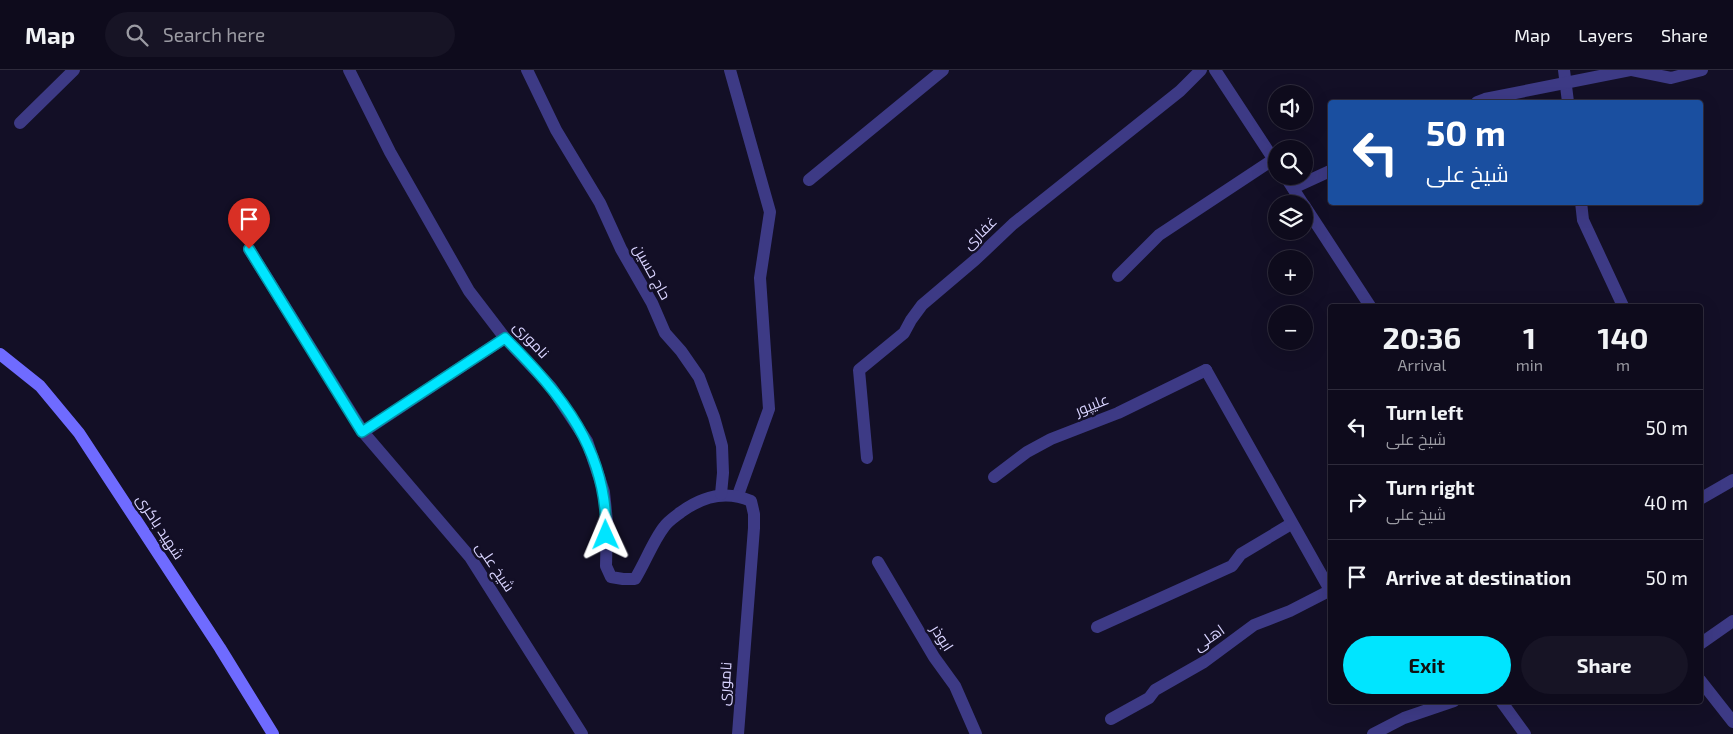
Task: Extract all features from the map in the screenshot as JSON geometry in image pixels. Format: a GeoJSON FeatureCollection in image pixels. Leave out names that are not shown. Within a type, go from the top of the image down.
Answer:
{"type":"FeatureCollection","features":[{"type":"Feature","properties":{"kind":"main road","name":"شهید باکری"},"geometry":{"type":"LineString","coordinates":[[0,355],[40,386],[79,433],[220,648],[272,734]]}},
{"type":"Feature","properties":{"kind":"street"},"geometry":{"type":"LineString","coordinates":[[20,123],[74,70]]}},
{"type":"Feature","properties":{"kind":"street","name":"ناموری"},"geometry":{"type":"LineString","coordinates":[[349,70],[390,152],[469,291],[505,338],[551,387],[587,441],[604,492],[607,521],[606,566],[611,577],[635,578],[664,527],[691,505],[702,499],[721,494],[738,495],[751,501],[754,514],[754,528],[738,734]]}},
{"type":"Feature","properties":{"kind":"street","name":"حاج حسین"},"geometry":{"type":"LineString","coordinates":[[527,70],[556,130],[600,203],[621,249],[652,304],[665,333],[681,351],[699,377],[714,416],[722,446],[723,473],[721,494]]}},
{"type":"Feature","properties":{"kind":"street"},"geometry":{"type":"LineString","coordinates":[[730,70],[770,212],[760,278],[769,409],[738,495]]}},
{"type":"Feature","properties":{"kind":"street"},"geometry":{"type":"LineString","coordinates":[[809,180],[943,70]]}},
{"type":"Feature","properties":{"kind":"street","name":"غفاری"},"geometry":{"type":"LineString","coordinates":[[866,458],[859,370],[904,333],[922,305],[975,260],[1013,224],[1180,91],[1201,70]]}},
{"type":"Feature","properties":{"kind":"street"},"geometry":{"type":"LineString","coordinates":[[1215,70],[1268,150]]}},
{"type":"Feature","properties":{"kind":"street"},"geometry":{"type":"LineString","coordinates":[[1482,100],[1565,76],[1631,70],[1671,78],[1702,70]]}},
{"type":"Feature","properties":{"kind":"street"},"geometry":{"type":"LineString","coordinates":[[1565,76],[1568,100]]}},
{"type":"Feature","properties":{"kind":"street"},"geometry":{"type":"LineString","coordinates":[[1118,276],[1159,235],[1268,165]]}},
{"type":"Feature","properties":{"kind":"street"},"geometry":{"type":"LineString","coordinates":[[1293,188],[1328,172]]}},
{"type":"Feature","properties":{"kind":"street"},"geometry":{"type":"LineString","coordinates":[[1291,185],[1298,195]]}},
{"type":"Feature","properties":{"kind":"street"},"geometry":{"type":"LineString","coordinates":[[1581,205],[1583,220],[1622,304]]}},
{"type":"Feature","properties":{"kind":"street"},"geometry":{"type":"LineString","coordinates":[[1313,218],[1369,304]]}},
{"type":"Feature","properties":{"kind":"street","name":"شیخ علی"},"geometry":{"type":"LineString","coordinates":[[249,249],[362,432],[470,557],[582,734]]}},
{"type":"Feature","properties":{"kind":"street"},"geometry":{"type":"LineString","coordinates":[[362,432],[505,338]]}},
{"type":"Feature","properties":{"kind":"street","name":"علیپور"},"geometry":{"type":"LineString","coordinates":[[994,478],[1027,452],[1051,439],[1118,413],[1206,370],[1291,524]]}},
{"type":"Feature","properties":{"kind":"street"},"geometry":{"type":"LineString","coordinates":[[1703,497],[1733,480]]}},
{"type":"Feature","properties":{"kind":"street"},"geometry":{"type":"LineString","coordinates":[[1097,627],[1232,566],[1241,554],[1291,524],[1328,588]]}},
{"type":"Feature","properties":{"kind":"street","name":"ابوذر"},"geometry":{"type":"LineString","coordinates":[[878,562],[934,657],[954,686],[972,733]]}},
{"type":"Feature","properties":{"kind":"street","name":"اهلی"},"geometry":{"type":"LineString","coordinates":[[1111,719],[1150,698],[1155,690],[1204,662],[1254,625],[1290,610],[1328,591]]}},
{"type":"Feature","properties":{"kind":"street"},"geometry":{"type":"LineString","coordinates":[[1703,642],[1733,621]]}},
{"type":"Feature","properties":{"kind":"street"},"geometry":{"type":"LineString","coordinates":[[1703,684],[1733,722]]}},
{"type":"Feature","properties":{"kind":"street"},"geometry":{"type":"LineString","coordinates":[[1373,734],[1404,718],[1445,704]]}},
{"type":"Feature","properties":{"kind":"street"},"geometry":{"type":"LineString","coordinates":[[1503,704],[1525,734]]}},
{"type":"Feature","properties":{"kind":"route"},"geometry":{"type":"LineString","coordinates":[[249,249],[362,432],[505,338],[551,387],[587,441],[604,492],[607,521],[606,535]]}}]}
